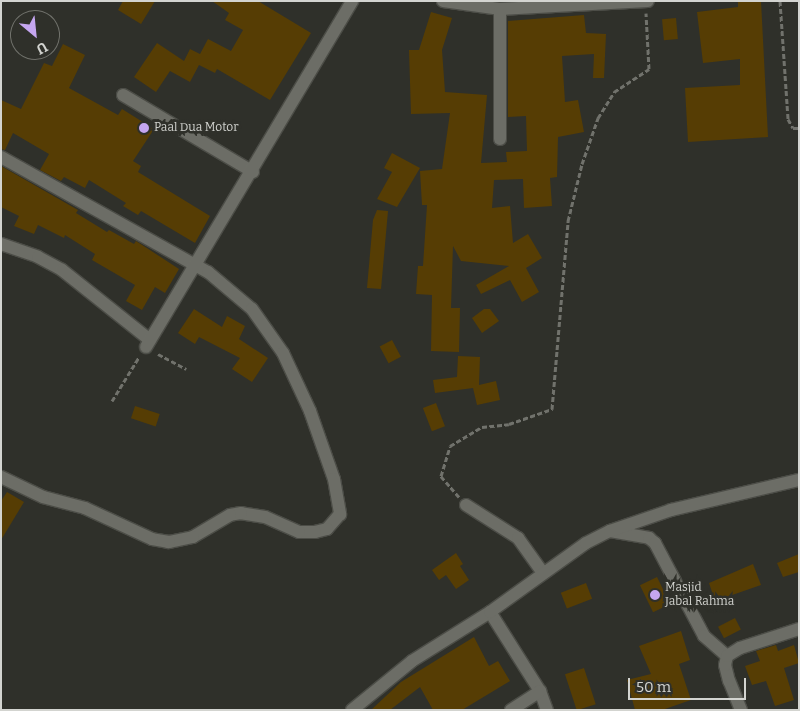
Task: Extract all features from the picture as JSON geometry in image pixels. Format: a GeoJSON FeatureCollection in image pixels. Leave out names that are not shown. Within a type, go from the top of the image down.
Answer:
{"type":"FeatureCollection","features":[{"type":"Feature","properties":{"kind":"street"},"geometry":{"type":"LineString","coordinates":[[1,244],[38,257],[62,270],[148,343],[253,172],[352,1]]}},
{"type":"Feature","properties":{"kind":"street"},"geometry":{"type":"LineString","coordinates":[[443,1],[500,9],[533,4],[647,1]]}},
{"type":"Feature","properties":{"kind":"street"},"geometry":{"type":"LineString","coordinates":[[500,9],[500,139]]}},
{"type":"Feature","properties":{"kind":"street"},"geometry":{"type":"LineString","coordinates":[[123,95],[253,172]]}},
{"type":"Feature","properties":{"kind":"street"},"geometry":{"type":"LineString","coordinates":[[1,157],[195,265],[252,308],[283,352],[310,411],[334,479],[340,508],[335,521],[327,529],[298,532],[265,517],[241,513],[230,515],[192,537],[169,542],[152,539],[85,508],[43,497],[1,477]]}},
{"type":"Feature","properties":{"kind":"street"},"geometry":{"type":"LineString","coordinates":[[352,710],[412,661],[490,612],[543,573],[610,530],[671,510],[799,480]]}},
{"type":"Feature","properties":{"kind":"street"},"geometry":{"type":"LineString","coordinates":[[466,505],[518,538],[543,573]]}},
{"type":"Feature","properties":{"kind":"street"},"geometry":{"type":"LineString","coordinates":[[610,530],[649,538],[655,543],[704,636],[727,656]]}},
{"type":"Feature","properties":{"kind":"street"},"geometry":{"type":"LineString","coordinates":[[490,612],[540,691],[547,710]]}},
{"type":"Feature","properties":{"kind":"street"},"geometry":{"type":"LineString","coordinates":[[741,710],[729,681],[725,665],[727,656],[740,648],[799,629]]}},
{"type":"Feature","properties":{"kind":"street"},"geometry":{"type":"LineString","coordinates":[[511,710],[540,691]]}},
{"type":"Feature","properties":{"kind":"path"},"geometry":{"type":"LineString","coordinates":[[466,505],[441,476],[450,446],[482,427],[509,424],[552,409],[568,220],[582,164],[598,118],[614,92],[649,70],[647,1]]}},
{"type":"Feature","properties":{"kind":"path"},"geometry":{"type":"LineString","coordinates":[[780,1],[788,119],[793,128],[799,128]]}},
{"type":"Feature","properties":{"kind":"path"},"geometry":{"type":"LineString","coordinates":[[112,401],[148,343],[186,369]]}},
{"type":"Feature","properties":{"kind":"building"},"geometry":{"type":"Polygon","coordinates":[[[123,1],[155,1],[141,24],[118,10],[123,1]]]}},
{"type":"Feature","properties":{"kind":"building"},"geometry":{"type":"Polygon","coordinates":[[[212,1],[258,1],[311,33],[270,100],[217,69],[215,73],[199,65],[190,82],[170,71],[156,92],[134,77],[157,43],[184,61],[190,49],[200,54],[208,39],[231,51],[243,30],[225,20],[229,13],[212,1]]]}},
{"type":"Feature","properties":{"kind":"building"},"geometry":{"type":"Polygon","coordinates":[[[738,1],[761,1],[768,137],[688,142],[685,88],[740,85],[740,59],[703,63],[697,12],[738,7],[738,1]]]}},
{"type":"Feature","properties":{"kind":"building"},"geometry":{"type":"Polygon","coordinates":[[[431,12],[452,18],[442,50],[445,92],[487,95],[481,163],[507,162],[506,152],[527,151],[526,116],[508,117],[508,21],[584,15],[586,33],[606,34],[604,78],[593,78],[594,54],[562,56],[565,102],[578,100],[584,132],[558,137],[557,177],[550,178],[552,206],[524,208],[523,179],[494,180],[492,208],[510,206],[513,243],[528,234],[542,258],[526,268],[539,292],[522,302],[510,280],[481,294],[476,285],[509,266],[461,261],[453,246],[451,308],[460,308],[459,352],[431,351],[432,295],[416,294],[418,266],[423,266],[427,205],[422,205],[420,171],[442,169],[450,113],[411,114],[409,50],[419,50],[431,12]]]}},
{"type":"Feature","properties":{"kind":"building"},"geometry":{"type":"Polygon","coordinates":[[[676,18],[678,39],[664,40],[662,19],[676,18]]]}},
{"type":"Feature","properties":{"kind":"building"},"geometry":{"type":"Polygon","coordinates":[[[63,44],[85,55],[69,88],[118,115],[122,109],[154,129],[133,161],[141,166],[138,172],[210,216],[195,243],[141,211],[138,215],[123,206],[126,203],[89,180],[85,188],[64,177],[61,181],[40,170],[49,154],[13,133],[5,150],[1,149],[1,100],[21,109],[44,63],[52,66],[55,60],[60,60],[60,50],[63,44]]]}},
{"type":"Feature","properties":{"kind":"building"},"geometry":{"type":"Polygon","coordinates":[[[392,153],[420,168],[397,207],[377,199],[392,172],[384,168],[392,153]]]}},
{"type":"Feature","properties":{"kind":"building"},"geometry":{"type":"Polygon","coordinates":[[[1,166],[78,210],[76,213],[107,232],[109,230],[134,244],[136,241],[179,269],[165,293],[155,287],[142,310],[126,301],[135,285],[92,260],[95,254],[65,235],[64,238],[38,225],[34,234],[14,226],[19,216],[1,207],[1,166]]]}},
{"type":"Feature","properties":{"kind":"building"},"geometry":{"type":"Polygon","coordinates":[[[377,210],[388,211],[381,289],[367,288],[373,220],[377,210]]]}},
{"type":"Feature","properties":{"kind":"building"},"geometry":{"type":"Polygon","coordinates":[[[194,309],[222,327],[227,316],[245,326],[239,339],[268,358],[252,382],[232,369],[240,358],[199,337],[195,344],[178,333],[194,309]]]}},
{"type":"Feature","properties":{"kind":"building"},"geometry":{"type":"Polygon","coordinates":[[[484,309],[490,309],[499,321],[482,333],[472,318],[484,309]]]}},
{"type":"Feature","properties":{"kind":"building"},"geometry":{"type":"Polygon","coordinates":[[[392,340],[401,357],[389,363],[380,347],[392,340]]]}},
{"type":"Feature","properties":{"kind":"building"},"geometry":{"type":"Polygon","coordinates":[[[458,356],[480,357],[479,385],[496,381],[500,400],[477,405],[473,388],[435,393],[433,380],[457,377],[458,356]]]}},
{"type":"Feature","properties":{"kind":"building"},"geometry":{"type":"Polygon","coordinates":[[[436,403],[445,426],[432,431],[423,408],[436,403]]]}},
{"type":"Feature","properties":{"kind":"building"},"geometry":{"type":"Polygon","coordinates":[[[135,406],[160,414],[156,426],[131,418],[135,406]]]}},
{"type":"Feature","properties":{"kind":"building"},"geometry":{"type":"Polygon","coordinates":[[[7,492],[24,502],[1,540],[1,501],[7,492]]]}},
{"type":"Feature","properties":{"kind":"building"},"geometry":{"type":"Polygon","coordinates":[[[456,553],[463,564],[460,566],[469,580],[456,589],[446,575],[439,580],[432,570],[456,553]]]}},
{"type":"Feature","properties":{"kind":"building"},"geometry":{"type":"Polygon","coordinates":[[[799,554],[799,572],[783,577],[777,563],[799,554]]]}},
{"type":"Feature","properties":{"kind":"building"},"geometry":{"type":"Polygon","coordinates":[[[753,564],[761,585],[715,601],[709,583],[753,564]]]}},
{"type":"Feature","properties":{"kind":"building","name":"Masjid Jabal Rahma"},"geometry":{"type":"Polygon","coordinates":[[[657,577],[670,604],[653,612],[640,585],[657,577]]]}},
{"type":"Feature","properties":{"kind":"building"},"geometry":{"type":"Polygon","coordinates":[[[586,583],[592,599],[567,609],[561,593],[586,583]]]}},
{"type":"Feature","properties":{"kind":"building"},"geometry":{"type":"Polygon","coordinates":[[[735,618],[741,630],[724,638],[718,627],[735,618]]]}},
{"type":"Feature","properties":{"kind":"building"},"geometry":{"type":"Polygon","coordinates":[[[681,631],[690,660],[679,664],[691,700],[662,710],[635,710],[627,680],[651,674],[639,646],[681,631]]]}},
{"type":"Feature","properties":{"kind":"building"},"geometry":{"type":"Polygon","coordinates":[[[474,637],[489,666],[498,661],[510,681],[462,710],[433,710],[420,687],[390,710],[371,710],[401,682],[474,637]]]}},
{"type":"Feature","properties":{"kind":"building"},"geometry":{"type":"Polygon","coordinates":[[[776,645],[778,651],[794,645],[799,663],[784,668],[794,700],[775,706],[766,681],[752,685],[745,666],[760,661],[756,651],[776,645]]]}},
{"type":"Feature","properties":{"kind":"building"},"geometry":{"type":"Polygon","coordinates":[[[584,668],[596,704],[577,710],[565,674],[584,668]]]}},
{"type":"Feature","properties":{"kind":"place","name":"Paal Dua Motor"},"geometry":{"type":"Point","coordinates":[144,128]}},
{"type":"Feature","properties":{"kind":"place","name":"Masjid Jabal Rahma"},"geometry":{"type":"Point","coordinates":[655,595]}}]}
